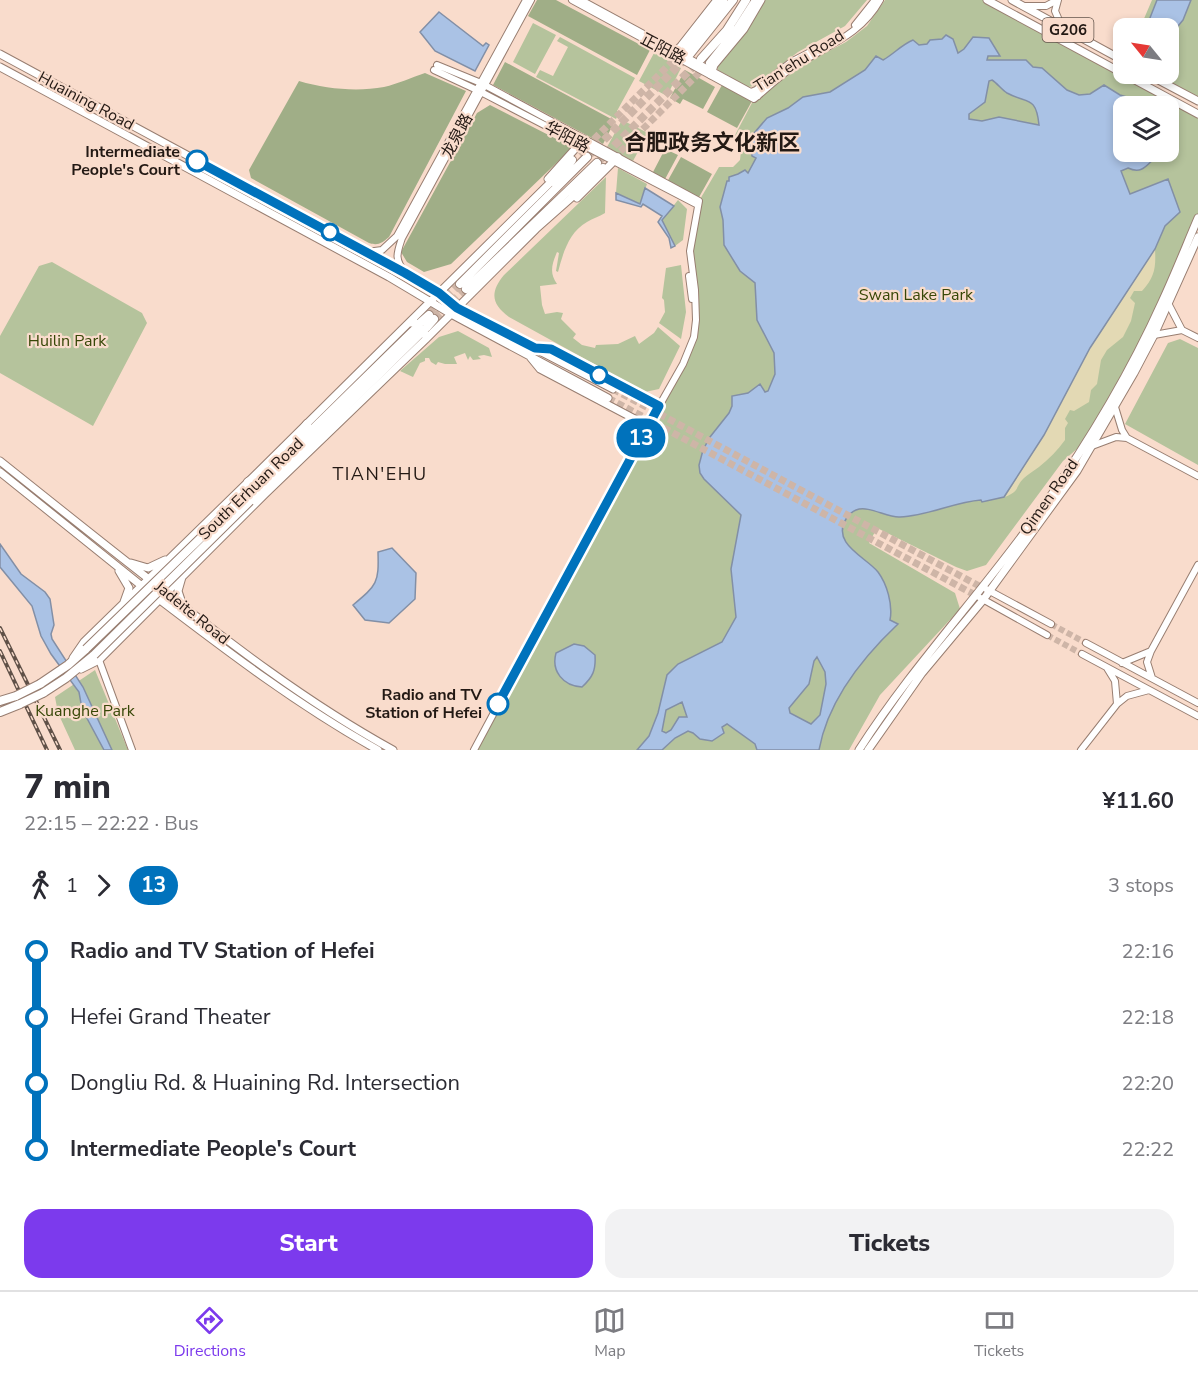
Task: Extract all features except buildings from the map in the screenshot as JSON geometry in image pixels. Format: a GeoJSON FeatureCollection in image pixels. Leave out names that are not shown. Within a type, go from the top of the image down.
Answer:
{"type":"FeatureCollection","features":[{"type":"Feature","properties":{"kind":"highway"},"geometry":{"type":"LineString","coordinates":[[723,0],[694,38],[688,51],[731,0]]}},
{"type":"Feature","properties":{"kind":"highway"},"geometry":{"type":"LineString","coordinates":[[694,38],[731,0]]}},
{"type":"Feature","properties":{"kind":"highway"},"geometry":{"type":"LineString","coordinates":[[701,59],[727,30],[746,0]]}},
{"type":"Feature","properties":{"kind":"highway"},"geometry":{"type":"LineString","coordinates":[[712,67],[756,0]]}},
{"type":"Feature","properties":{"kind":"highway"},"geometry":{"type":"LineString","coordinates":[[712,67],[727,30]]}},
{"type":"Feature","properties":{"kind":"highway"},"geometry":{"type":"LineString","coordinates":[[462,287],[587,158]]}},
{"type":"Feature","properties":{"kind":"highway"},"geometry":{"type":"LineString","coordinates":[[540,204],[572,160]]}},
{"type":"Feature","properties":{"kind":"highway"},"geometry":{"type":"LineString","coordinates":[[462,287],[602,166]]}},
{"type":"Feature","properties":{"kind":"highway"},"geometry":{"type":"LineString","coordinates":[[424,325],[432,317]]}},
{"type":"Feature","properties":{"kind":"highway","name":"South Erhuan Road"},"geometry":{"type":"LineString","coordinates":[[18,700],[68,665],[86,649],[247,498],[418,331]]}},
{"type":"Feature","properties":{"kind":"highway"},"geometry":{"type":"LineString","coordinates":[[265,494],[307,424]]}},
{"type":"Feature","properties":{"kind":"highway"},"geometry":{"type":"LineString","coordinates":[[248,482],[324,436]]}},
{"type":"Feature","properties":{"kind":"highway","name":"South Erhuan Road"},"geometry":{"type":"LineString","coordinates":[[18,700],[43,693],[96,658],[247,498]]}},
{"type":"Feature","properties":{"kind":"highway"},"geometry":{"type":"LineString","coordinates":[[2,699],[18,700]]}},
{"type":"Feature","properties":{"kind":"highway"},"geometry":{"type":"LineString","coordinates":[[0,712],[18,700]]}},
{"type":"Feature","properties":{"kind":"main road"},"geometry":{"type":"LineString","coordinates":[[674,53],[717,0]]}},
{"type":"Feature","properties":{"kind":"main road"},"geometry":{"type":"LineString","coordinates":[[712,67],[744,29],[761,0]]}},
{"type":"Feature","properties":{"kind":"main road","name":"G206"},"geometry":{"type":"LineString","coordinates":[[987,0],[1198,114]]}},
{"type":"Feature","properties":{"kind":"main road","name":"G206"},"geometry":{"type":"LineString","coordinates":[[1012,0],[1113,55]]}},
{"type":"Feature","properties":{"kind":"main road","name":"Huaining Road"},"geometry":{"type":"LineString","coordinates":[[0,54],[405,273],[439,293],[457,308],[613,389]]}},
{"type":"Feature","properties":{"kind":"main road","name":"Huaining Road"},"geometry":{"type":"LineString","coordinates":[[0,67],[608,398]]}},
{"type":"Feature","properties":{"kind":"main road"},"geometry":{"type":"LineString","coordinates":[[1166,84],[1198,101]]}},
{"type":"Feature","properties":{"kind":"main road"},"geometry":{"type":"LineString","coordinates":[[68,665],[84,642],[307,424],[418,331],[451,314],[457,308],[471,257],[582,141]]}},
{"type":"Feature","properties":{"kind":"main road"},"geometry":{"type":"LineString","coordinates":[[462,287],[579,154]]}},
{"type":"Feature","properties":{"kind":"main road"},"geometry":{"type":"LineString","coordinates":[[96,658],[147,612],[324,436],[418,331],[429,302],[439,293],[485,283],[535,234],[585,191],[616,159]]}},
{"type":"Feature","properties":{"kind":"main road"},"geometry":{"type":"LineString","coordinates":[[462,287],[536,229],[602,166]]}},
{"type":"Feature","properties":{"kind":"main road","name":"Qimen Road"},"geometry":{"type":"LineString","coordinates":[[868,750],[922,673],[980,598],[1071,466],[1162,302],[1198,218]]}},
{"type":"Feature","properties":{"kind":"main road","name":"Qimen Road"},"geometry":{"type":"LineString","coordinates":[[986,589],[1048,513],[1092,446],[1155,335],[1198,237]]}},
{"type":"Feature","properties":{"kind":"main road"},"geometry":{"type":"LineString","coordinates":[[535,348],[551,349],[658,405]]}},
{"type":"Feature","properties":{"kind":"main road"},"geometry":{"type":"LineString","coordinates":[[530,356],[540,369],[646,426]]}},
{"type":"Feature","properties":{"kind":"main road","name":"Jadeite Road"},"geometry":{"type":"LineString","coordinates":[[0,461],[242,653],[297,693],[393,750]]}},
{"type":"Feature","properties":{"kind":"main road","name":"Jadeite Road"},"geometry":{"type":"LineString","coordinates":[[0,472],[243,664],[291,697],[378,750]]}},
{"type":"Feature","properties":{"kind":"main road"},"geometry":{"type":"LineString","coordinates":[[126,561],[148,568],[171,557]]}},
{"type":"Feature","properties":{"kind":"main road"},"geometry":{"type":"LineString","coordinates":[[117,566],[129,588],[123,604]]}},
{"type":"Feature","properties":{"kind":"main road"},"geometry":{"type":"LineString","coordinates":[[182,576],[178,591],[183,606]]}},
{"type":"Feature","properties":{"kind":"main road","name":"Qimen Road"},"geometry":{"type":"LineString","coordinates":[[859,750],[916,668],[980,598]]}},
{"type":"Feature","properties":{"kind":"main road"},"geometry":{"type":"LineString","coordinates":[[147,612],[161,608],[178,614]]}},
{"type":"Feature","properties":{"kind":"street"},"geometry":{"type":"LineString","coordinates":[[367,252],[382,250],[398,237],[526,0]]}},
{"type":"Feature","properties":{"kind":"street","name":"龙泉路"},"geometry":{"type":"LineString","coordinates":[[405,273],[396,262],[396,253],[402,238],[481,87],[531,0]]}},
{"type":"Feature","properties":{"kind":"street","name":"正阳路"},"geometry":{"type":"LineString","coordinates":[[572,0],[674,53],[712,67],[752,95]]}},
{"type":"Feature","properties":{"kind":"street","name":"正阳路"},"geometry":{"type":"LineString","coordinates":[[581,0],[674,53]]}},
{"type":"Feature","properties":{"kind":"street","name":"Tian'ehu Road"},"geometry":{"type":"LineString","coordinates":[[752,95],[791,62],[844,34],[865,14],[875,0]]}},
{"type":"Feature","properties":{"kind":"street","name":"Tian'ehu Road"},"geometry":{"type":"LineString","coordinates":[[752,95],[793,67],[846,38],[869,17],[880,0]]}},
{"type":"Feature","properties":{"kind":"street"},"geometry":{"type":"LineString","coordinates":[[1023,6],[1046,6],[1057,0]]}},
{"type":"Feature","properties":{"kind":"street"},"geometry":{"type":"LineString","coordinates":[[1057,0],[1055,11],[1062,27]]}},
{"type":"Feature","properties":{"kind":"street","name":"华阳路"},"geometry":{"type":"LineString","coordinates":[[435,67],[481,87],[697,202],[690,251],[695,290],[694,337],[683,364],[658,405]]}},
{"type":"Feature","properties":{"kind":"street"},"geometry":{"type":"LineString","coordinates":[[1169,305],[1182,330],[1198,338]]}},
{"type":"Feature","properties":{"kind":"street"},"geometry":{"type":"LineString","coordinates":[[1155,335],[1182,330]]}},
{"type":"Feature","properties":{"kind":"street"},"geometry":{"type":"LineString","coordinates":[[472,750],[658,405]]}},
{"type":"Feature","properties":{"kind":"street"},"geometry":{"type":"LineString","coordinates":[[1115,407],[1127,438]]}},
{"type":"Feature","properties":{"kind":"street"},"geometry":{"type":"LineString","coordinates":[[1092,446],[1116,437],[1127,438],[1198,476]]}},
{"type":"Feature","properties":{"kind":"street"},"geometry":{"type":"LineString","coordinates":[[1152,679],[1147,662],[1151,651],[1198,565]]}},
{"type":"Feature","properties":{"kind":"street"},"geometry":{"type":"LineString","coordinates":[[986,589],[1051,624]]}},
{"type":"Feature","properties":{"kind":"street"},"geometry":{"type":"LineString","coordinates":[[980,598],[1047,635]]}},
{"type":"Feature","properties":{"kind":"street"},"geometry":{"type":"LineString","coordinates":[[1086,643],[1198,703]]}},
{"type":"Feature","properties":{"kind":"street"},"geometry":{"type":"LineString","coordinates":[[1122,663],[1151,651]]}},
{"type":"Feature","properties":{"kind":"street"},"geometry":{"type":"LineString","coordinates":[[1082,654],[1198,716]]}},
{"type":"Feature","properties":{"kind":"street"},"geometry":{"type":"LineString","coordinates":[[96,658],[132,750]]}},
{"type":"Feature","properties":{"kind":"street"},"geometry":{"type":"LineString","coordinates":[[1107,667],[1115,681],[1117,704]]}},
{"type":"Feature","properties":{"kind":"street"},"geometry":{"type":"LineString","coordinates":[[1080,750],[1117,704],[1127,696],[1149,690]]}},
{"type":"Feature","properties":{"kind":"green space"},"geometry":{"type":"Polygon","coordinates":[[[537,0],[556,0],[650,50],[637,75],[528,16],[537,0]]]}},
{"type":"Feature","properties":{"kind":"green space"},"geometry":{"type":"Polygon","coordinates":[[[764,0],[867,0],[845,26],[798,52],[754,86],[748,87],[718,70],[717,66],[751,23],[764,0]]]}},
{"type":"Feature","properties":{"kind":"green space","name":"Swan Lake Park"},"geometry":{"type":"Polygon","coordinates":[[[885,0],[987,0],[1113,68],[1113,84],[1142,84],[1165,96],[1113,96],[1113,162],[1179,162],[1179,104],[1198,114],[1198,218],[1160,307],[1085,442],[1063,461],[986,565],[967,571],[877,528],[869,543],[955,593],[960,609],[880,695],[849,750],[474,750],[694,337],[690,251],[699,201],[719,167],[733,167],[740,160],[741,150],[733,139],[754,99],[810,61],[846,42],[867,26],[885,0]]]}},
{"type":"Feature","properties":{"kind":"green space"},"geometry":{"type":"Polygon","coordinates":[[[1152,0],[1198,0],[1198,101],[1166,84],[1179,84],[1179,18],[1144,18],[1152,0]]]}},
{"type":"Feature","properties":{"kind":"green space"},"geometry":{"type":"Polygon","coordinates":[[[533,23],[556,35],[535,74],[513,62],[533,23]]]}},
{"type":"Feature","properties":{"kind":"green space"},"geometry":{"type":"Polygon","coordinates":[[[560,37],[635,78],[617,111],[619,113],[616,119],[536,77],[540,70],[553,76],[568,47],[557,41],[560,37]]]}},
{"type":"Feature","properties":{"kind":"green space"},"geometry":{"type":"Polygon","coordinates":[[[654,53],[681,68],[667,96],[639,81],[654,53]]]}},
{"type":"Feature","properties":{"kind":"green space"},"geometry":{"type":"Polygon","coordinates":[[[505,62],[615,121],[603,144],[493,85],[505,62]]]}},
{"type":"Feature","properties":{"kind":"green space"},"geometry":{"type":"Polygon","coordinates":[[[685,70],[715,87],[703,109],[683,99],[680,104],[670,98],[685,70]]]}},
{"type":"Feature","properties":{"kind":"green space"},"geometry":{"type":"Polygon","coordinates":[[[425,73],[466,91],[389,237],[382,242],[369,243],[251,178],[249,170],[299,81],[331,88],[374,89],[425,73]]]}},
{"type":"Feature","properties":{"kind":"green space"},"geometry":{"type":"Polygon","coordinates":[[[722,85],[752,101],[737,128],[707,112],[722,85]]]}},
{"type":"Feature","properties":{"kind":"green space"},"geometry":{"type":"Polygon","coordinates":[[[490,105],[570,146],[571,149],[451,264],[424,272],[407,262],[401,252],[477,113],[490,105]]]}},
{"type":"Feature","properties":{"kind":"green space"},"geometry":{"type":"Polygon","coordinates":[[[622,120],[648,133],[633,161],[607,147],[622,120]]]}},
{"type":"Feature","properties":{"kind":"green space"},"geometry":{"type":"Polygon","coordinates":[[[665,149],[678,155],[664,181],[652,174],[665,149]]]}},
{"type":"Feature","properties":{"kind":"green space"},"geometry":{"type":"Polygon","coordinates":[[[681,157],[712,174],[698,199],[667,182],[681,157]]]}},
{"type":"Feature","properties":{"kind":"green space"},"geometry":{"type":"Polygon","coordinates":[[[618,168],[647,184],[640,204],[616,193],[618,168]]]}},
{"type":"Feature","properties":{"kind":"green space"},"geometry":{"type":"Polygon","coordinates":[[[606,177],[605,213],[581,226],[571,237],[558,272],[556,271],[559,253],[557,252],[552,268],[557,284],[540,286],[542,305],[545,314],[563,313],[561,319],[576,334],[573,338],[582,345],[595,348],[596,345],[618,344],[635,336],[639,344],[654,333],[658,327],[680,346],[659,389],[645,392],[509,317],[494,298],[496,287],[504,275],[606,177]]]}},
{"type":"Feature","properties":{"kind":"green space"},"geometry":{"type":"Polygon","coordinates":[[[678,200],[687,209],[683,240],[675,246],[662,220],[678,200]]]}},
{"type":"Feature","properties":{"kind":"green space","name":"Huilin Park"},"geometry":{"type":"Polygon","coordinates":[[[52,262],[142,313],[147,323],[93,426],[0,373],[0,336],[39,266],[52,262]]]}},
{"type":"Feature","properties":{"kind":"green space"},"geometry":{"type":"Polygon","coordinates":[[[681,265],[686,312],[681,339],[659,323],[665,312],[662,298],[666,268],[681,265]]]}},
{"type":"Feature","properties":{"kind":"green space"},"geometry":{"type":"Polygon","coordinates":[[[458,331],[489,348],[492,357],[484,355],[478,356],[481,359],[473,360],[470,356],[468,360],[465,353],[454,357],[457,364],[438,362],[436,365],[429,358],[425,358],[413,377],[400,371],[439,337],[458,331]]]}},
{"type":"Feature","properties":{"kind":"green space"},"geometry":{"type":"Polygon","coordinates":[[[1180,339],[1198,348],[1198,465],[1125,424],[1168,343],[1180,339]]]}},
{"type":"Feature","properties":{"kind":"green space","name":"Kuanghe Park"},"geometry":{"type":"Polygon","coordinates":[[[95,670],[128,750],[75,750],[58,713],[55,697],[95,670]]]}},
{"type":"Feature","properties":{"kind":"sand"},"geometry":{"type":"Polygon","coordinates":[[[1155,249],[1155,267],[1152,276],[1142,291],[1134,291],[1130,298],[1135,303],[1131,321],[1123,337],[1107,350],[1101,360],[1097,384],[1091,390],[1089,402],[1074,411],[1070,410],[1065,419],[1068,423],[1065,428],[1065,440],[1046,461],[1021,481],[1015,491],[1005,497],[1044,435],[1090,348],[1155,249]]]}},
{"type":"Feature","properties":{"kind":"water"},"geometry":{"type":"Polygon","coordinates":[[[1157,0],[1191,0],[1179,25],[1179,18],[1150,18],[1157,0]]]}},
{"type":"Feature","properties":{"kind":"water"},"geometry":{"type":"Polygon","coordinates":[[[439,12],[483,46],[486,43],[489,45],[475,71],[435,51],[420,32],[439,12]]]}},
{"type":"Feature","properties":{"kind":"water","name":"Swan Lake Park"},"geometry":{"type":"Polygon","coordinates":[[[946,35],[953,39],[958,53],[973,37],[989,38],[1000,56],[988,56],[987,60],[1026,60],[1033,67],[1042,68],[1067,90],[1079,95],[1090,94],[1104,85],[1123,96],[1113,96],[1113,162],[1151,162],[1141,169],[1128,168],[1121,171],[1130,194],[1168,179],[1180,212],[1165,226],[1155,249],[1090,348],[1044,435],[1004,497],[982,502],[981,500],[971,501],[900,517],[861,509],[853,512],[846,519],[843,536],[846,543],[878,572],[887,589],[890,601],[890,620],[898,624],[848,681],[830,714],[819,750],[757,750],[755,744],[727,724],[722,727],[724,733],[712,741],[700,739],[688,731],[675,738],[662,750],[637,750],[649,736],[658,713],[667,675],[678,664],[722,642],[736,617],[731,569],[741,515],[704,479],[699,465],[710,437],[729,413],[732,396],[748,393],[760,384],[765,392],[768,391],[775,374],[774,353],[757,320],[755,283],[740,271],[724,245],[720,207],[727,181],[729,177],[745,170],[748,173],[756,158],[752,156],[749,139],[767,118],[788,108],[803,97],[830,92],[865,70],[876,56],[883,60],[913,40],[919,45],[927,44],[930,40],[942,39],[946,35]],[[992,80],[989,81],[985,102],[969,114],[969,119],[982,121],[999,117],[1039,125],[1038,115],[1033,105],[1007,93],[992,80]],[[817,657],[809,684],[789,708],[790,713],[811,724],[820,715],[826,684],[825,672],[817,657]],[[682,702],[666,710],[662,731],[666,733],[671,730],[679,717],[687,717],[682,702]]]}},
{"type":"Feature","properties":{"kind":"water"},"geometry":{"type":"Polygon","coordinates":[[[645,188],[674,206],[662,220],[675,246],[671,248],[669,238],[658,222],[662,216],[643,204],[641,207],[616,200],[616,193],[640,204],[645,188]]]}},
{"type":"Feature","properties":{"kind":"water"},"geometry":{"type":"Polygon","coordinates":[[[0,544],[21,574],[45,592],[50,599],[54,625],[52,639],[83,687],[112,750],[104,750],[82,709],[79,692],[51,654],[41,636],[32,606],[0,567],[0,544]]]}},
{"type":"Feature","properties":{"kind":"water"},"geometry":{"type":"Polygon","coordinates":[[[392,548],[416,573],[415,599],[389,623],[365,620],[353,605],[375,583],[378,571],[378,552],[392,548]]]}},
{"type":"Feature","properties":{"kind":"water"},"geometry":{"type":"Polygon","coordinates":[[[574,644],[584,646],[595,655],[593,673],[582,687],[564,681],[555,666],[556,653],[574,644]]]}},
{"type":"Feature","properties":{"kind":"tunnel"},"geometry":{"type":"LineString","coordinates":[[579,154],[681,53]]}},
{"type":"Feature","properties":{"kind":"tunnel"},"geometry":{"type":"LineString","coordinates":[[587,157],[687,57]]}},
{"type":"Feature","properties":{"kind":"tunnel"},"geometry":{"type":"LineString","coordinates":[[597,163],[698,62]]}},
{"type":"Feature","properties":{"kind":"tunnel"},"geometry":{"type":"LineString","coordinates":[[613,159],[705,67]]}},
{"type":"Feature","properties":{"kind":"tunnel"},"geometry":{"type":"LineString","coordinates":[[429,315],[460,284]]}},
{"type":"Feature","properties":{"kind":"tunnel"},"geometry":{"type":"LineString","coordinates":[[434,319],[466,289]]}},
{"type":"Feature","properties":{"kind":"tunnel"},"geometry":{"type":"LineString","coordinates":[[613,389],[983,588]]}},
{"type":"Feature","properties":{"kind":"tunnel"},"geometry":{"type":"LineString","coordinates":[[608,398],[977,596]]}},
{"type":"Feature","properties":{"kind":"tunnel"},"geometry":{"type":"LineString","coordinates":[[1051,624],[1086,643]]}},
{"type":"Feature","properties":{"kind":"tunnel"},"geometry":{"type":"LineString","coordinates":[[1047,635],[1082,654]]}},
{"type":"Feature","properties":{"kind":"railway"},"geometry":{"type":"LineString","coordinates":[[0,628],[60,750]]}},
{"type":"Feature","properties":{"kind":"railway"},"geometry":{"type":"LineString","coordinates":[[0,651],[47,750]]}},
{"type":"Feature","properties":{"kind":"bus line","name":"13"},"geometry":{"type":"LineString","coordinates":[[197,161],[405,273],[439,293],[457,308],[535,348],[551,349],[659,406],[498,704]]}},
{"type":"Feature","properties":{"kind":"place","name":"Intermediate People's Court"},"geometry":{"type":"Point","coordinates":[197,161]}},
{"type":"Feature","properties":{"kind":"place","name":"Radio and TV Station of Hefei"},"geometry":{"type":"Point","coordinates":[498,704]}},
{"type":"Feature","properties":{"kind":"district","name":"合肥政务文化新区"},"geometry":{"type":"Point","coordinates":[712,143]}},
{"type":"Feature","properties":{"kind":"district","name":"TIAN'EHU"},"geometry":{"type":"Point","coordinates":[380,474]}}]}
